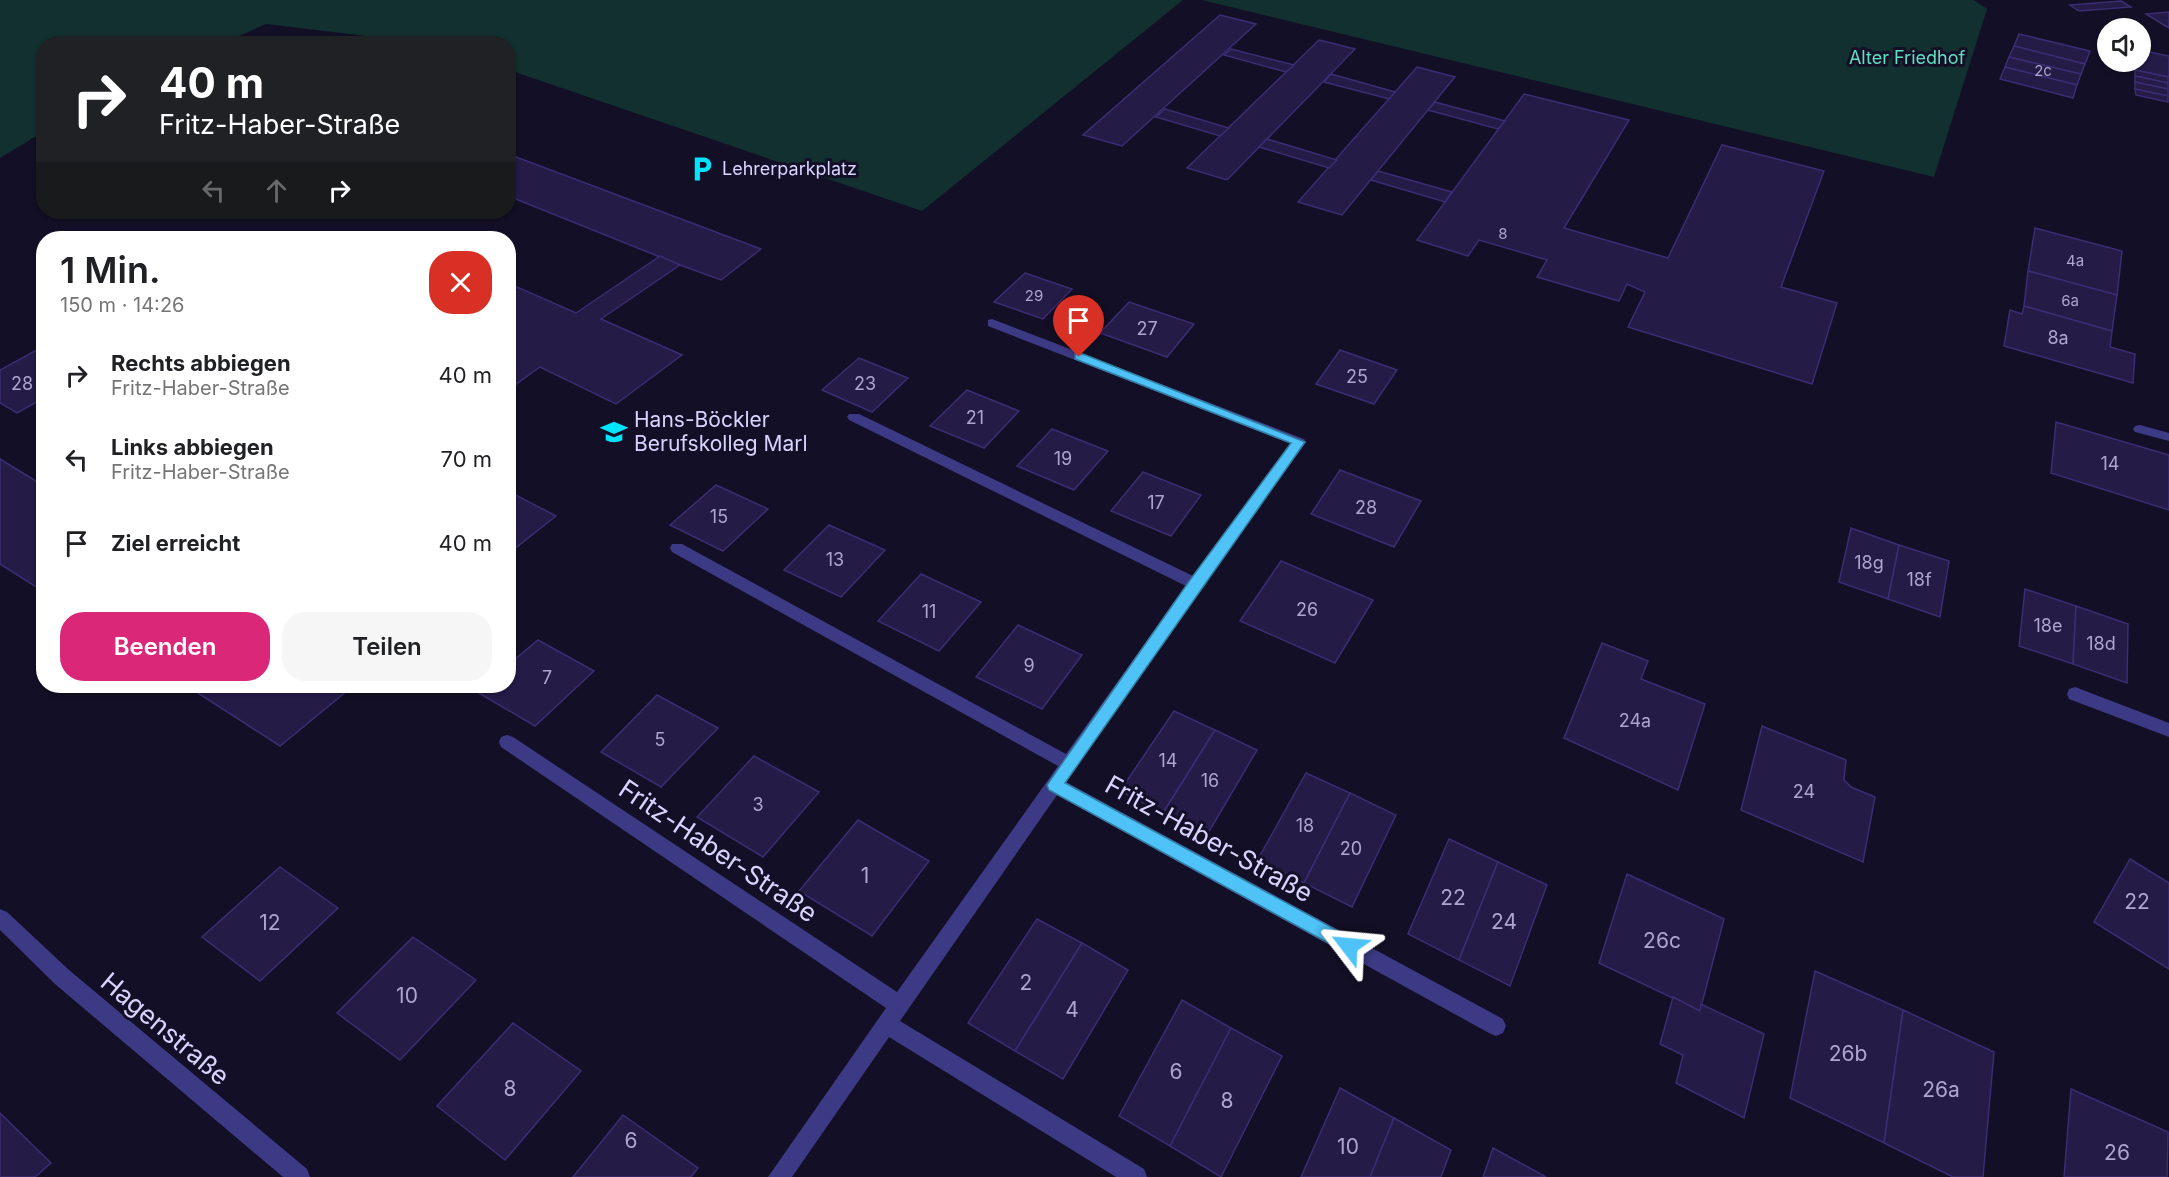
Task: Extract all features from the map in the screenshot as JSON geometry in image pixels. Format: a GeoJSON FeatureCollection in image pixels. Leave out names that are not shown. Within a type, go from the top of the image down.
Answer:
{"type":"FeatureCollection","features":[{"type":"Feature","properties":{"kind":"street"},"geometry":{"type":"LineString","coordinates":[[779,1177],[1195,584],[1299,442],[992,323]]}},
{"type":"Feature","properties":{"kind":"street"},"geometry":{"type":"LineString","coordinates":[[854,417],[1195,584]]}},
{"type":"Feature","properties":{"kind":"street"},"geometry":{"type":"LineString","coordinates":[[2140,429],[2169,437]]}},
{"type":"Feature","properties":{"kind":"street"},"geometry":{"type":"LineString","coordinates":[[677,548],[1070,764]]}},
{"type":"Feature","properties":{"kind":"street"},"geometry":{"type":"LineString","coordinates":[[2075,694],[2169,730]]}},
{"type":"Feature","properties":{"kind":"street","name":"Fritz-Haber-Straße"},"geometry":{"type":"LineString","coordinates":[[507,742],[899,1005]]}},
{"type":"Feature","properties":{"kind":"street","name":"Fritz-Haber-Straße"},"geometry":{"type":"LineString","coordinates":[[1055,785],[1496,1026]]}},
{"type":"Feature","properties":{"kind":"street","name":"Hagenstraße"},"geometry":{"type":"LineString","coordinates":[[0,918],[62,977],[299,1177]]}},
{"type":"Feature","properties":{"kind":"street"},"geometry":{"type":"LineString","coordinates":[[886,1024],[1136,1177]]}},
{"type":"Feature","properties":{"kind":"green space"},"geometry":{"type":"Polygon","coordinates":[[[0,0],[1183,0],[922,211],[516,72],[516,36],[366,36],[266,24],[239,36],[36,36],[36,136],[0,158],[0,0]]]}},
{"type":"Feature","properties":{"kind":"green space","name":"Alter Friedhof"},"geometry":{"type":"Polygon","coordinates":[[[1202,0],[1974,0],[1987,9],[1934,177],[1202,0]]]}},
{"type":"Feature","properties":{"kind":"building"},"geometry":{"type":"Polygon","coordinates":[[[2121,1],[2131,7],[2079,11],[2070,5],[2121,1]]]}},
{"type":"Feature","properties":{"kind":"building"},"geometry":{"type":"Polygon","coordinates":[[[2169,12],[2169,28],[2146,14],[2169,12]]]}},
{"type":"Feature","properties":{"kind":"building"},"geometry":{"type":"Polygon","coordinates":[[[1220,15],[1256,24],[1122,146],[1083,135],[1220,15]]]}},
{"type":"Feature","properties":{"kind":"building"},"geometry":{"type":"Polygon","coordinates":[[[2019,34],[2090,51],[2085,64],[2014,46],[2019,34]]]}},
{"type":"Feature","properties":{"kind":"building"},"geometry":{"type":"Polygon","coordinates":[[[1319,40],[1355,49],[1227,180],[1187,168],[1319,40]]]}},
{"type":"Feature","properties":{"kind":"building"},"geometry":{"type":"Polygon","coordinates":[[[2014,46],[2085,64],[2081,74],[2009,57],[2014,46]]]}},
{"type":"Feature","properties":{"kind":"building"},"geometry":{"type":"Polygon","coordinates":[[[1231,49],[1294,65],[1286,72],[1224,55],[1231,49]]]}},
{"type":"Feature","properties":{"kind":"building"},"geometry":{"type":"Polygon","coordinates":[[[2151,52],[2169,56],[2169,77],[2145,72],[2151,72],[2151,52]]]}},
{"type":"Feature","properties":{"kind":"building"},"geometry":{"type":"Polygon","coordinates":[[[2009,57],[2081,74],[2077,85],[2005,67],[2009,57]]]}},
{"type":"Feature","properties":{"kind":"building"},"geometry":{"type":"Polygon","coordinates":[[[1417,67],[1455,77],[1342,215],[1298,202],[1417,67]]]}},
{"type":"Feature","properties":{"kind":"building"},"geometry":{"type":"Polygon","coordinates":[[[2005,67],[2077,85],[2073,98],[2000,79],[2005,67]]]}},
{"type":"Feature","properties":{"kind":"building"},"geometry":{"type":"Polygon","coordinates":[[[2135,72],[2144,72],[2168,77],[2168,83],[2135,76],[2135,72]]]}},
{"type":"Feature","properties":{"kind":"building"},"geometry":{"type":"Polygon","coordinates":[[[1331,74],[1395,92],[1389,99],[1324,82],[1331,74]]]}},
{"type":"Feature","properties":{"kind":"building"},"geometry":{"type":"Polygon","coordinates":[[[2135,76],[2168,83],[2168,89],[2135,82],[2135,76]]]}},
{"type":"Feature","properties":{"kind":"building"},"geometry":{"type":"Polygon","coordinates":[[[2135,82],[2168,89],[2168,96],[2135,89],[2135,82]]]}},
{"type":"Feature","properties":{"kind":"building"},"geometry":{"type":"Polygon","coordinates":[[[2135,89],[2168,96],[2168,102],[2136,95],[2135,89]]]}},
{"type":"Feature","properties":{"kind":"building"},"geometry":{"type":"Polygon","coordinates":[[[1524,94],[1629,120],[1564,228],[1668,258],[1722,145],[1824,171],[1781,287],[1837,303],[1812,384],[1628,327],[1645,292],[1627,284],[1619,301],[1537,277],[1547,260],[1479,240],[1468,256],[1417,240],[1524,94]]]}},
{"type":"Feature","properties":{"kind":"building"},"geometry":{"type":"Polygon","coordinates":[[[1435,102],[1505,121],[1498,129],[1428,110],[1435,102]]]}},
{"type":"Feature","properties":{"kind":"building"},"geometry":{"type":"Polygon","coordinates":[[[1165,109],[1229,128],[1220,136],[1156,117],[1165,109]]]}},
{"type":"Feature","properties":{"kind":"building"},"geometry":{"type":"Polygon","coordinates":[[[1267,139],[1337,160],[1329,168],[1259,147],[1267,139]]]}},
{"type":"Feature","properties":{"kind":"building"},"geometry":{"type":"Polygon","coordinates":[[[516,157],[761,249],[721,280],[516,199],[516,157]]]}},
{"type":"Feature","properties":{"kind":"building"},"geometry":{"type":"Polygon","coordinates":[[[1378,171],[1452,192],[1445,202],[1371,180],[1378,171]]]}},
{"type":"Feature","properties":{"kind":"building"},"geometry":{"type":"Polygon","coordinates":[[[2035,228],[2122,251],[2117,295],[2028,271],[2035,228]]]}},
{"type":"Feature","properties":{"kind":"building"},"geometry":{"type":"Polygon","coordinates":[[[660,256],[680,265],[601,319],[682,355],[616,404],[540,367],[516,384],[516,287],[576,313],[660,256]]]}},
{"type":"Feature","properties":{"kind":"building"},"geometry":{"type":"Polygon","coordinates":[[[2028,271],[2117,295],[2112,331],[2024,306],[2028,271]]]}},
{"type":"Feature","properties":{"kind":"building"},"geometry":{"type":"Polygon","coordinates":[[[1025,273],[1072,289],[1043,319],[994,302],[1025,273]]]}},
{"type":"Feature","properties":{"kind":"building"},"geometry":{"type":"Polygon","coordinates":[[[1129,302],[1194,324],[1167,357],[1100,333],[1129,302]]]}},
{"type":"Feature","properties":{"kind":"building"},"geometry":{"type":"Polygon","coordinates":[[[2024,306],[2112,331],[2110,347],[2135,354],[2133,383],[2004,346],[2010,310],[2022,314],[2024,306]]]}},
{"type":"Feature","properties":{"kind":"building"},"geometry":{"type":"Polygon","coordinates":[[[36,350],[36,402],[17,413],[0,403],[0,370],[36,350]]]}},
{"type":"Feature","properties":{"kind":"building"},"geometry":{"type":"Polygon","coordinates":[[[1340,350],[1397,370],[1374,404],[1316,384],[1340,350]]]}},
{"type":"Feature","properties":{"kind":"building"},"geometry":{"type":"Polygon","coordinates":[[[859,358],[908,378],[872,412],[822,390],[859,358]]]}},
{"type":"Feature","properties":{"kind":"building"},"geometry":{"type":"Polygon","coordinates":[[[967,390],[1019,411],[984,448],[930,426],[967,390]]]}},
{"type":"Feature","properties":{"kind":"building"},"geometry":{"type":"Polygon","coordinates":[[[2056,422],[2169,455],[2169,510],[2051,473],[2056,422]]]}},
{"type":"Feature","properties":{"kind":"building"},"geometry":{"type":"Polygon","coordinates":[[[1052,429],[1108,451],[1074,490],[1017,466],[1052,429]]]}},
{"type":"Feature","properties":{"kind":"building"},"geometry":{"type":"Polygon","coordinates":[[[0,459],[36,481],[36,587],[0,564],[0,459]]]}},
{"type":"Feature","properties":{"kind":"building"},"geometry":{"type":"Polygon","coordinates":[[[1340,470],[1421,501],[1394,547],[1311,514],[1340,470]]]}},
{"type":"Feature","properties":{"kind":"building"},"geometry":{"type":"Polygon","coordinates":[[[1143,472],[1201,495],[1171,536],[1111,511],[1143,472]]]}},
{"type":"Feature","properties":{"kind":"building"},"geometry":{"type":"Polygon","coordinates":[[[716,485],[768,509],[723,551],[670,525],[716,485]]]}},
{"type":"Feature","properties":{"kind":"building"},"geometry":{"type":"Polygon","coordinates":[[[516,495],[556,516],[516,548],[516,495]]]}},
{"type":"Feature","properties":{"kind":"building"},"geometry":{"type":"Polygon","coordinates":[[[829,525],[885,550],[841,597],[784,570],[829,525]]]}},
{"type":"Feature","properties":{"kind":"building"},"geometry":{"type":"Polygon","coordinates":[[[1851,528],[1899,545],[1888,599],[1839,582],[1851,528]]]}},
{"type":"Feature","properties":{"kind":"building"},"geometry":{"type":"Polygon","coordinates":[[[1899,545],[1949,561],[1940,617],[1888,599],[1899,545]]]}},
{"type":"Feature","properties":{"kind":"building"},"geometry":{"type":"Polygon","coordinates":[[[1281,561],[1373,600],[1335,663],[1240,621],[1281,561]]]}},
{"type":"Feature","properties":{"kind":"building"},"geometry":{"type":"Polygon","coordinates":[[[921,574],[981,602],[939,651],[878,621],[921,574]]]}},
{"type":"Feature","properties":{"kind":"building"},"geometry":{"type":"Polygon","coordinates":[[[2025,589],[2076,606],[2073,664],[2019,646],[2025,589]]]}},
{"type":"Feature","properties":{"kind":"building"},"geometry":{"type":"Polygon","coordinates":[[[2076,606],[2128,624],[2127,683],[2073,664],[2076,606]]]}},
{"type":"Feature","properties":{"kind":"building"},"geometry":{"type":"Polygon","coordinates":[[[1018,625],[1082,655],[1042,709],[976,677],[1018,625]]]}},
{"type":"Feature","properties":{"kind":"building"},"geometry":{"type":"Polygon","coordinates":[[[538,640],[594,671],[535,726],[479,693],[516,693],[516,658],[538,640]]]}},
{"type":"Feature","properties":{"kind":"building"},"geometry":{"type":"Polygon","coordinates":[[[1602,643],[1648,661],[1641,679],[1705,704],[1678,790],[1564,738],[1602,643]]]}},
{"type":"Feature","properties":{"kind":"building"},"geometry":{"type":"Polygon","coordinates":[[[198,693],[344,693],[280,746],[198,693]]]}},
{"type":"Feature","properties":{"kind":"building"},"geometry":{"type":"Polygon","coordinates":[[[657,695],[718,728],[661,787],[601,752],[657,695]]]}},
{"type":"Feature","properties":{"kind":"building"},"geometry":{"type":"Polygon","coordinates":[[[1174,711],[1215,730],[1163,813],[1120,791],[1174,711]]]}},
{"type":"Feature","properties":{"kind":"building"},"geometry":{"type":"Polygon","coordinates":[[[1762,726],[1846,760],[1844,780],[1851,787],[1875,797],[1863,862],[1741,810],[1762,726]]]}},
{"type":"Feature","properties":{"kind":"building"},"geometry":{"type":"Polygon","coordinates":[[[1215,730],[1257,750],[1207,835],[1163,813],[1215,730]]]}},
{"type":"Feature","properties":{"kind":"building"},"geometry":{"type":"Polygon","coordinates":[[[754,756],[819,792],[763,857],[697,817],[754,756]]]}},
{"type":"Feature","properties":{"kind":"building"},"geometry":{"type":"Polygon","coordinates":[[[1306,773],[1350,793],[1304,883],[1258,859],[1306,773]]]}},
{"type":"Feature","properties":{"kind":"building"},"geometry":{"type":"Polygon","coordinates":[[[1350,793],[1396,815],[1352,907],[1304,883],[1350,793]]]}},
{"type":"Feature","properties":{"kind":"building"},"geometry":{"type":"Polygon","coordinates":[[[858,820],[929,861],[872,936],[799,891],[858,820]]]}},
{"type":"Feature","properties":{"kind":"building"},"geometry":{"type":"Polygon","coordinates":[[[1449,839],[1498,862],[1459,960],[1408,934],[1449,839]]]}},
{"type":"Feature","properties":{"kind":"building"},"geometry":{"type":"Polygon","coordinates":[[[2130,859],[2169,883],[2169,969],[2094,922],[2130,859]]]}},
{"type":"Feature","properties":{"kind":"building"},"geometry":{"type":"Polygon","coordinates":[[[1498,862],[1547,885],[1510,986],[1459,960],[1498,862]]]}},
{"type":"Feature","properties":{"kind":"building"},"geometry":{"type":"Polygon","coordinates":[[[280,867],[338,908],[260,981],[202,937],[280,867]]]}},
{"type":"Feature","properties":{"kind":"building"},"geometry":{"type":"Polygon","coordinates":[[[1627,874],[1724,919],[1700,1011],[1599,963],[1627,874]]]}},
{"type":"Feature","properties":{"kind":"building"},"geometry":{"type":"Polygon","coordinates":[[[1037,919],[1082,943],[1015,1051],[968,1023],[1037,919]]]}},
{"type":"Feature","properties":{"kind":"building"},"geometry":{"type":"Polygon","coordinates":[[[413,937],[476,980],[400,1060],[337,1013],[413,937]]]}},
{"type":"Feature","properties":{"kind":"building"},"geometry":{"type":"Polygon","coordinates":[[[1082,943],[1128,970],[1063,1079],[1015,1051],[1082,943]]]}},
{"type":"Feature","properties":{"kind":"building"},"geometry":{"type":"Polygon","coordinates":[[[1815,971],[1903,1010],[1884,1143],[1790,1098],[1815,971]]]}},
{"type":"Feature","properties":{"kind":"building"},"geometry":{"type":"Polygon","coordinates":[[[1673,997],[1700,1011],[1701,1004],[1764,1034],[1744,1118],[1676,1083],[1683,1055],[1660,1044],[1673,997]]]}},
{"type":"Feature","properties":{"kind":"building"},"geometry":{"type":"Polygon","coordinates":[[[1182,1000],[1231,1028],[1170,1146],[1119,1116],[1182,1000]]]}},
{"type":"Feature","properties":{"kind":"building"},"geometry":{"type":"Polygon","coordinates":[[[1903,1010],[1994,1052],[1983,1177],[1953,1177],[1884,1143],[1903,1010]]]}},
{"type":"Feature","properties":{"kind":"building"},"geometry":{"type":"Polygon","coordinates":[[[513,1023],[581,1071],[505,1160],[437,1106],[513,1023]]]}},
{"type":"Feature","properties":{"kind":"building"},"geometry":{"type":"Polygon","coordinates":[[[1231,1028],[1282,1056],[1221,1177],[1170,1146],[1231,1028]]]}},
{"type":"Feature","properties":{"kind":"building"},"geometry":{"type":"Polygon","coordinates":[[[1340,1088],[1394,1118],[1370,1177],[1301,1177],[1340,1088]]]}},
{"type":"Feature","properties":{"kind":"building"},"geometry":{"type":"Polygon","coordinates":[[[2071,1089],[2168,1132],[2167,1177],[2064,1177],[2071,1089]]]}},
{"type":"Feature","properties":{"kind":"building"},"geometry":{"type":"Polygon","coordinates":[[[0,1113],[51,1163],[35,1177],[0,1177],[0,1113]]]}},
{"type":"Feature","properties":{"kind":"building"},"geometry":{"type":"Polygon","coordinates":[[[623,1115],[698,1168],[691,1177],[573,1177],[623,1115]]]}},
{"type":"Feature","properties":{"kind":"building"},"geometry":{"type":"Polygon","coordinates":[[[1394,1118],[1451,1150],[1441,1177],[1370,1177],[1394,1118]]]}},
{"type":"Feature","properties":{"kind":"building"},"geometry":{"type":"Polygon","coordinates":[[[1493,1148],[1546,1177],[1483,1177],[1493,1148]]]}},
{"type":"Feature","properties":{"kind":"place","name":"Lehrerparkplatz"},"geometry":{"type":"Point","coordinates":[702,169]}},
{"type":"Feature","properties":{"kind":"place","name":"Hans-Böckler Berufskolleg Marl"},"geometry":{"type":"Point","coordinates":[614,432]}},
{"type":"Feature","properties":{"kind":"route"},"geometry":{"type":"LineString","coordinates":[[1079,357],[1299,442],[1195,584],[1055,785],[1349,946]]}}]}
